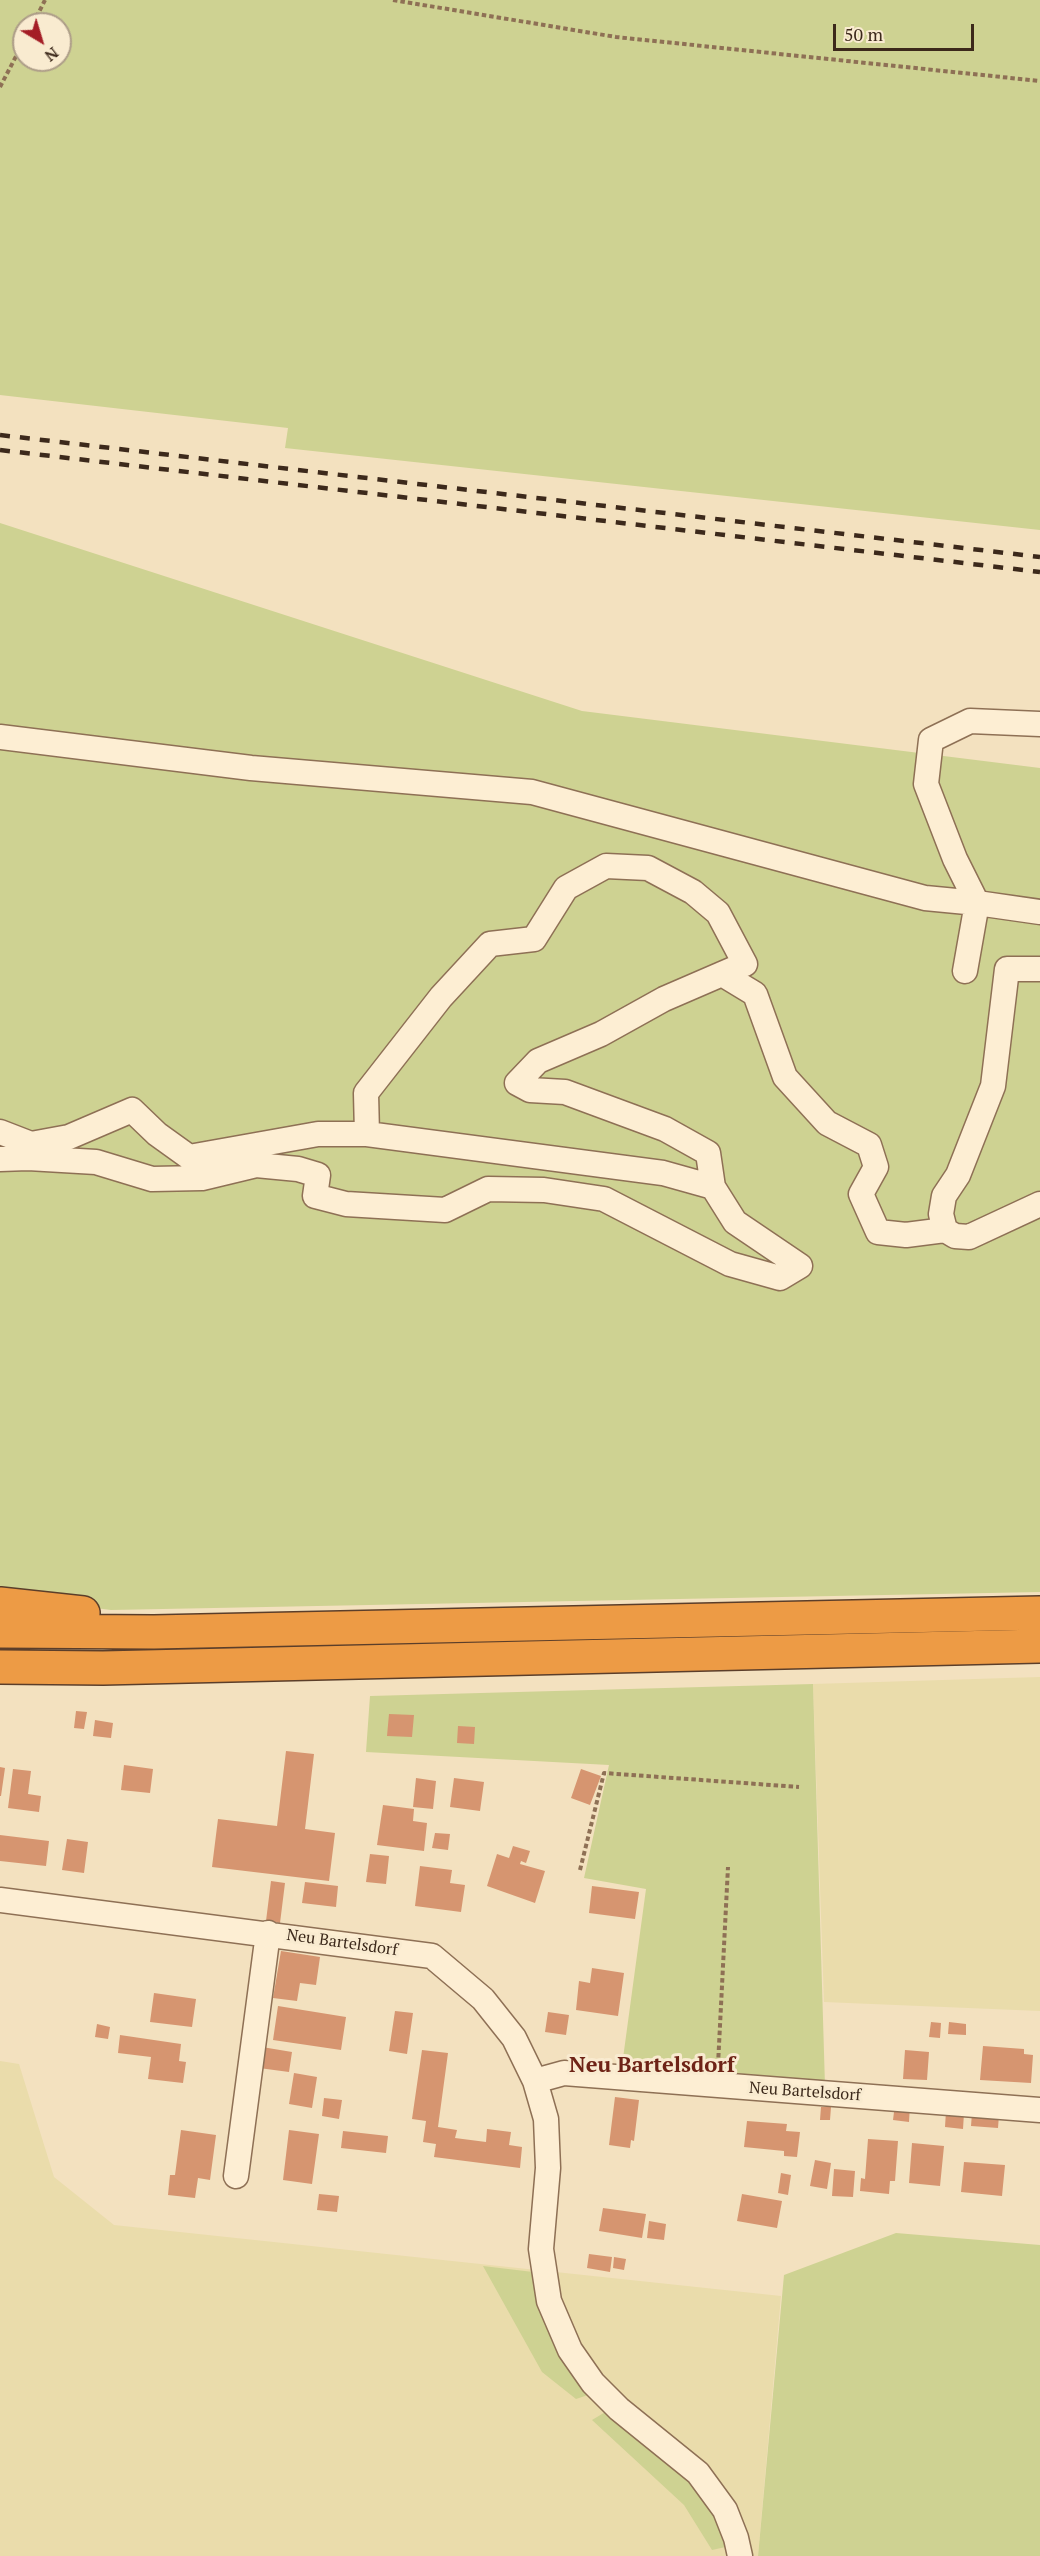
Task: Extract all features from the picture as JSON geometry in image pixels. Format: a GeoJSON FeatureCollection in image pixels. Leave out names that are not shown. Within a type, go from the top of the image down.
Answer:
{"type":"FeatureCollection","features":[{"type":"Feature","properties":{"kind":"highway"},"geometry":{"type":"LineString","coordinates":[[0,1604],[111,1616],[154,1632]]}},
{"type":"Feature","properties":{"kind":"highway"},"geometry":{"type":"LineString","coordinates":[[0,1631],[154,1632],[1040,1613]]}},
{"type":"Feature","properties":{"kind":"highway"},"geometry":{"type":"LineString","coordinates":[[0,1667],[103,1668],[1040,1646]]}},
{"type":"Feature","properties":{"kind":"highway"},"geometry":{"type":"LineString","coordinates":[[0,1690],[50,1683],[103,1668]]}},
{"type":"Feature","properties":{"kind":"street"},"geometry":{"type":"LineString","coordinates":[[965,971],[977,903],[955,859],[926,784],[931,740],[970,721],[1040,724]]}},
{"type":"Feature","properties":{"kind":"street"},"geometry":{"type":"LineString","coordinates":[[0,737],[251,768],[532,792],[925,898],[1040,912]]}},
{"type":"Feature","properties":{"kind":"street"},"geometry":{"type":"LineString","coordinates":[[0,1159],[27,1158],[96,1162],[152,1179],[202,1178],[256,1165],[298,1169],[318,1175],[315,1196],[346,1204],[445,1210],[488,1189],[544,1190],[604,1199],[730,1264],[780,1278],[800,1266],[735,1222],[713,1187],[708,1153],[665,1129],[565,1092],[530,1090],[517,1083],[538,1061],[601,1035],[664,999],[746,964],[718,913],[693,892],[648,868],[606,866],[566,888],[534,939],[490,944],[441,996],[366,1093],[367,1134]]}},
{"type":"Feature","properties":{"kind":"street"},"geometry":{"type":"LineString","coordinates":[[945,1230],[941,1214],[944,1196],[958,1175],[993,1086],[1007,969],[1040,969]]}},
{"type":"Feature","properties":{"kind":"street"},"geometry":{"type":"LineString","coordinates":[[722,974],[755,994],[784,1077],[827,1123],[869,1145],[876,1167],[861,1194],[878,1232],[906,1235],[945,1230],[955,1236],[969,1237],[1040,1204]]}},
{"type":"Feature","properties":{"kind":"street"},"geometry":{"type":"LineString","coordinates":[[0,1132],[31,1144],[69,1137],[132,1110],[157,1134],[189,1157],[318,1134],[367,1134],[663,1173],[713,1187]]}},
{"type":"Feature","properties":{"kind":"street","name":"Neu Bartelsdorf"},"geometry":{"type":"LineString","coordinates":[[0,1900],[432,1956],[483,2000],[514,2038],[535,2080],[546,2119],[548,2168],[541,2249],[549,2301],[570,2350],[593,2383],[619,2409],[698,2473],[724,2510],[736,2538],[740,2556]]}},
{"type":"Feature","properties":{"kind":"street","name":"Neu Bartelsdorf"},"geometry":{"type":"LineString","coordinates":[[236,2176],[268,1933]]}},
{"type":"Feature","properties":{"kind":"street","name":"Neu Bartelsdorf"},"geometry":{"type":"LineString","coordinates":[[535,2080],[564,2073],[1040,2110]]}},
{"type":"Feature","properties":{"kind":"path"},"geometry":{"type":"LineString","coordinates":[[393,0],[616,37],[1040,81]]}},
{"type":"Feature","properties":{"kind":"path"},"geometry":{"type":"LineString","coordinates":[[0,87],[12,64]]}},
{"type":"Feature","properties":{"kind":"path"},"geometry":{"type":"LineString","coordinates":[[580,1870],[604,1773],[799,1787]]}},
{"type":"Feature","properties":{"kind":"path"},"geometry":{"type":"LineString","coordinates":[[717,2086],[728,1866]]}},
{"type":"Feature","properties":{"kind":"shaded area"},"geometry":{"type":"Polygon","coordinates":[[[1040,1677],[1040,2011],[824,2002],[813,1684],[1040,1677]]]}},
{"type":"Feature","properties":{"kind":"shaded area"},"geometry":{"type":"Polygon","coordinates":[[[0,2061],[19,2064],[54,2177],[114,2225],[781,2296],[758,2556],[0,2556],[0,2061]]]}},
{"type":"Feature","properties":{"kind":"green space"},"geometry":{"type":"Polygon","coordinates":[[[0,0],[1040,0],[1040,530],[285,448],[288,428],[0,395],[0,0]]]}},
{"type":"Feature","properties":{"kind":"green space"},"geometry":{"type":"Polygon","coordinates":[[[0,523],[582,711],[1040,768],[1040,1592],[111,1610],[0,1596],[0,523]]]}},
{"type":"Feature","properties":{"kind":"green space"},"geometry":{"type":"Polygon","coordinates":[[[813,1684],[825,2086],[621,2073],[646,1889],[584,1878],[609,1765],[366,1752],[370,1696],[813,1684]]]}},
{"type":"Feature","properties":{"kind":"green space"},"geometry":{"type":"Polygon","coordinates":[[[896,2233],[1040,2245],[1040,2556],[758,2556],[784,2275],[896,2233]]]}},
{"type":"Feature","properties":{"kind":"green space"},"geometry":{"type":"Polygon","coordinates":[[[483,2266],[533,2272],[591,2394],[576,2399],[542,2372],[483,2266]]]}},
{"type":"Feature","properties":{"kind":"green space"},"geometry":{"type":"Polygon","coordinates":[[[607,2411],[678,2467],[710,2503],[730,2546],[712,2550],[684,2505],[592,2420],[607,2411]]]}},
{"type":"Feature","properties":{"kind":"building"},"geometry":{"type":"Polygon","coordinates":[[[76,1711],[87,1712],[84,1729],[74,1728],[76,1711]]]}},
{"type":"Feature","properties":{"kind":"building"},"geometry":{"type":"Polygon","coordinates":[[[389,1714],[414,1715],[412,1737],[387,1736],[389,1714]]]}},
{"type":"Feature","properties":{"kind":"building"},"geometry":{"type":"Polygon","coordinates":[[[95,1720],[113,1723],[111,1738],[93,1736],[95,1720]]]}},
{"type":"Feature","properties":{"kind":"building"},"geometry":{"type":"Polygon","coordinates":[[[458,1726],[475,1727],[474,1744],[457,1743],[458,1726]]]}},
{"type":"Feature","properties":{"kind":"building"},"geometry":{"type":"Polygon","coordinates":[[[286,1751],[314,1754],[305,1829],[335,1833],[329,1881],[212,1867],[218,1819],[277,1826],[286,1751]]]}},
{"type":"Feature","properties":{"kind":"building"},"geometry":{"type":"Polygon","coordinates":[[[124,1765],[153,1769],[150,1793],[121,1790],[124,1765]]]}},
{"type":"Feature","properties":{"kind":"building"},"geometry":{"type":"Polygon","coordinates":[[[0,1767],[5,1768],[1,1796],[0,1796],[0,1767]]]}},
{"type":"Feature","properties":{"kind":"building"},"geometry":{"type":"Polygon","coordinates":[[[13,1769],[31,1771],[28,1794],[41,1796],[39,1812],[8,1808],[13,1769]]]}},
{"type":"Feature","properties":{"kind":"building"},"geometry":{"type":"Polygon","coordinates":[[[581,1769],[601,1776],[590,1805],[571,1798],[581,1769]]]}},
{"type":"Feature","properties":{"kind":"building"},"geometry":{"type":"Polygon","coordinates":[[[416,1778],[436,1781],[433,1809],[413,1807],[416,1778]]]}},
{"type":"Feature","properties":{"kind":"building"},"geometry":{"type":"Polygon","coordinates":[[[454,1778],[484,1782],[480,1811],[450,1807],[454,1778]]]}},
{"type":"Feature","properties":{"kind":"building"},"geometry":{"type":"Polygon","coordinates":[[[383,1805],[414,1809],[413,1821],[427,1823],[424,1851],[377,1845],[383,1805]]]}},
{"type":"Feature","properties":{"kind":"building"},"geometry":{"type":"Polygon","coordinates":[[[435,1833],[450,1834],[448,1850],[432,1848],[435,1833]]]}},
{"type":"Feature","properties":{"kind":"building"},"geometry":{"type":"Polygon","coordinates":[[[0,1835],[49,1841],[46,1866],[0,1861],[0,1835]]]}},
{"type":"Feature","properties":{"kind":"building"},"geometry":{"type":"Polygon","coordinates":[[[67,1839],[88,1842],[84,1873],[62,1870],[67,1839]]]}},
{"type":"Feature","properties":{"kind":"building"},"geometry":{"type":"Polygon","coordinates":[[[513,1846],[530,1851],[526,1863],[521,1861],[520,1864],[545,1871],[535,1903],[487,1886],[497,1854],[509,1858],[513,1846]]]}},
{"type":"Feature","properties":{"kind":"building"},"geometry":{"type":"Polygon","coordinates":[[[370,1854],[389,1856],[386,1884],[366,1882],[370,1854]]]}},
{"type":"Feature","properties":{"kind":"building"},"geometry":{"type":"Polygon","coordinates":[[[420,1866],[452,1870],[450,1883],[465,1885],[461,1912],[415,1906],[420,1866]]]}},
{"type":"Feature","properties":{"kind":"building"},"geometry":{"type":"Polygon","coordinates":[[[271,1881],[285,1883],[280,1923],[266,1921],[271,1881]]]}},
{"type":"Feature","properties":{"kind":"building"},"geometry":{"type":"Polygon","coordinates":[[[305,1882],[338,1886],[336,1907],[302,1903],[305,1882]]]}},
{"type":"Feature","properties":{"kind":"building"},"geometry":{"type":"Polygon","coordinates":[[[592,1886],[639,1892],[635,1919],[589,1913],[592,1886]]]}},
{"type":"Feature","properties":{"kind":"building"},"geometry":{"type":"Polygon","coordinates":[[[281,1951],[320,1957],[316,1985],[300,1983],[297,2001],[273,1998],[281,1951]]]}},
{"type":"Feature","properties":{"kind":"building"},"geometry":{"type":"Polygon","coordinates":[[[592,1968],[624,1973],[618,2016],[576,2010],[579,1981],[590,1983],[592,1968]]]}},
{"type":"Feature","properties":{"kind":"building"},"geometry":{"type":"Polygon","coordinates":[[[154,1993],[196,1999],[192,2027],[150,2022],[154,1993]]]}},
{"type":"Feature","properties":{"kind":"building"},"geometry":{"type":"Polygon","coordinates":[[[278,2006],[346,2017],[341,2050],[273,2040],[278,2006]]]}},
{"type":"Feature","properties":{"kind":"building"},"geometry":{"type":"Polygon","coordinates":[[[395,2011],[413,2013],[407,2054],[389,2051],[395,2011]]]}},
{"type":"Feature","properties":{"kind":"building"},"geometry":{"type":"Polygon","coordinates":[[[548,2012],[569,2015],[566,2035],[545,2032],[548,2012]]]}},
{"type":"Feature","properties":{"kind":"building"},"geometry":{"type":"Polygon","coordinates":[[[931,2022],[941,2023],[940,2038],[929,2037],[931,2022]]]}},
{"type":"Feature","properties":{"kind":"building"},"geometry":{"type":"Polygon","coordinates":[[[949,2022],[966,2024],[966,2035],[948,2034],[949,2022]]]}},
{"type":"Feature","properties":{"kind":"building"},"geometry":{"type":"Polygon","coordinates":[[[97,2024],[110,2027],[108,2039],[95,2037],[97,2024]]]}},
{"type":"Feature","properties":{"kind":"building"},"geometry":{"type":"Polygon","coordinates":[[[120,2035],[181,2044],[179,2061],[186,2062],[183,2083],[148,2079],[151,2057],[118,2053],[120,2035]]]}},
{"type":"Feature","properties":{"kind":"building"},"geometry":{"type":"Polygon","coordinates":[[[983,2046],[1024,2049],[1024,2054],[1033,2055],[1031,2083],[980,2080],[983,2046]]]}},
{"type":"Feature","properties":{"kind":"building"},"geometry":{"type":"Polygon","coordinates":[[[262,2047],[292,2052],[289,2072],[259,2068],[262,2047]]]}},
{"type":"Feature","properties":{"kind":"building"},"geometry":{"type":"Polygon","coordinates":[[[422,2050],[448,2053],[438,2127],[457,2130],[455,2138],[486,2142],[487,2129],[511,2132],[509,2145],[522,2147],[520,2168],[434,2157],[436,2144],[423,2142],[426,2121],[412,2119],[422,2050]]]}},
{"type":"Feature","properties":{"kind":"building"},"geometry":{"type":"Polygon","coordinates":[[[905,2050],[929,2052],[927,2080],[903,2079],[905,2050]]]}},
{"type":"Feature","properties":{"kind":"building"},"geometry":{"type":"Polygon","coordinates":[[[294,2073],[317,2077],[312,2108],[289,2104],[294,2073]]]}},
{"type":"Feature","properties":{"kind":"building"},"geometry":{"type":"Polygon","coordinates":[[[615,2097],[639,2100],[634,2141],[631,2140],[630,2148],[609,2145],[615,2097]]]}},
{"type":"Feature","properties":{"kind":"building"},"geometry":{"type":"Polygon","coordinates":[[[324,2098],[342,2100],[339,2119],[322,2116],[324,2098]]]}},
{"type":"Feature","properties":{"kind":"building"},"geometry":{"type":"Polygon","coordinates":[[[895,2104],[910,2105],[909,2122],[893,2120],[895,2104]]]}},
{"type":"Feature","properties":{"kind":"building"},"geometry":{"type":"Polygon","coordinates":[[[821,2107],[831,2107],[830,2120],[820,2120],[821,2107]]]}},
{"type":"Feature","properties":{"kind":"building"},"geometry":{"type":"Polygon","coordinates":[[[946,2111],[964,2113],[963,2129],[945,2127],[946,2111]]]}},
{"type":"Feature","properties":{"kind":"building"},"geometry":{"type":"Polygon","coordinates":[[[972,2113],[999,2115],[998,2128],[971,2126],[972,2113]]]}},
{"type":"Feature","properties":{"kind":"building"},"geometry":{"type":"Polygon","coordinates":[[[747,2121],[787,2124],[786,2131],[800,2132],[797,2157],[784,2156],[784,2151],[744,2147],[747,2121]]]}},
{"type":"Feature","properties":{"kind":"building"},"geometry":{"type":"Polygon","coordinates":[[[181,2130],[216,2135],[210,2180],[198,2178],[195,2198],[168,2195],[170,2175],[175,2175],[181,2130]]]}},
{"type":"Feature","properties":{"kind":"building"},"geometry":{"type":"Polygon","coordinates":[[[289,2130],[319,2134],[312,2184],[283,2180],[289,2130]]]}},
{"type":"Feature","properties":{"kind":"building"},"geometry":{"type":"Polygon","coordinates":[[[343,2131],[388,2136],[386,2153],[341,2148],[343,2131]]]}},
{"type":"Feature","properties":{"kind":"building"},"geometry":{"type":"Polygon","coordinates":[[[868,2139],[898,2141],[895,2181],[890,2181],[889,2194],[860,2191],[861,2178],[865,2179],[868,2139]]]}},
{"type":"Feature","properties":{"kind":"building"},"geometry":{"type":"Polygon","coordinates":[[[912,2143],[944,2146],[940,2186],[909,2183],[912,2143]]]}},
{"type":"Feature","properties":{"kind":"building"},"geometry":{"type":"Polygon","coordinates":[[[815,2160],[831,2163],[827,2189],[810,2186],[815,2160]]]}},
{"type":"Feature","properties":{"kind":"building"},"geometry":{"type":"Polygon","coordinates":[[[964,2162],[1005,2165],[1002,2196],[961,2192],[964,2162]]]}},
{"type":"Feature","properties":{"kind":"building"},"geometry":{"type":"Polygon","coordinates":[[[834,2169],[855,2171],[853,2197],[832,2196],[834,2169]]]}},
{"type":"Feature","properties":{"kind":"building"},"geometry":{"type":"Polygon","coordinates":[[[781,2173],[791,2175],[788,2195],[778,2193],[781,2173]]]}},
{"type":"Feature","properties":{"kind":"building"},"geometry":{"type":"Polygon","coordinates":[[[319,2194],[339,2196],[337,2212],[317,2210],[319,2194]]]}},
{"type":"Feature","properties":{"kind":"building"},"geometry":{"type":"Polygon","coordinates":[[[742,2194],[782,2201],[777,2228],[737,2221],[742,2194]]]}},
{"type":"Feature","properties":{"kind":"building"},"geometry":{"type":"Polygon","coordinates":[[[603,2208],[646,2214],[642,2238],[599,2231],[603,2208]]]}},
{"type":"Feature","properties":{"kind":"building"},"geometry":{"type":"Polygon","coordinates":[[[649,2221],[666,2224],[664,2240],[647,2238],[649,2221]]]}},
{"type":"Feature","properties":{"kind":"building"},"geometry":{"type":"Polygon","coordinates":[[[589,2254],[612,2257],[610,2272],[587,2268],[589,2254]]]}},
{"type":"Feature","properties":{"kind":"building"},"geometry":{"type":"Polygon","coordinates":[[[614,2257],[626,2259],[624,2270],[613,2268],[614,2257]]]}},
{"type":"Feature","properties":{"kind":"railway"},"geometry":{"type":"LineString","coordinates":[[0,435],[1040,557]]}},
{"type":"Feature","properties":{"kind":"railway"},"geometry":{"type":"LineString","coordinates":[[0,450],[1040,572]]}},
{"type":"Feature","properties":{"kind":"district","name":"Neu Bartelsdorf"},"geometry":{"type":"Point","coordinates":[652,2066]}}]}
